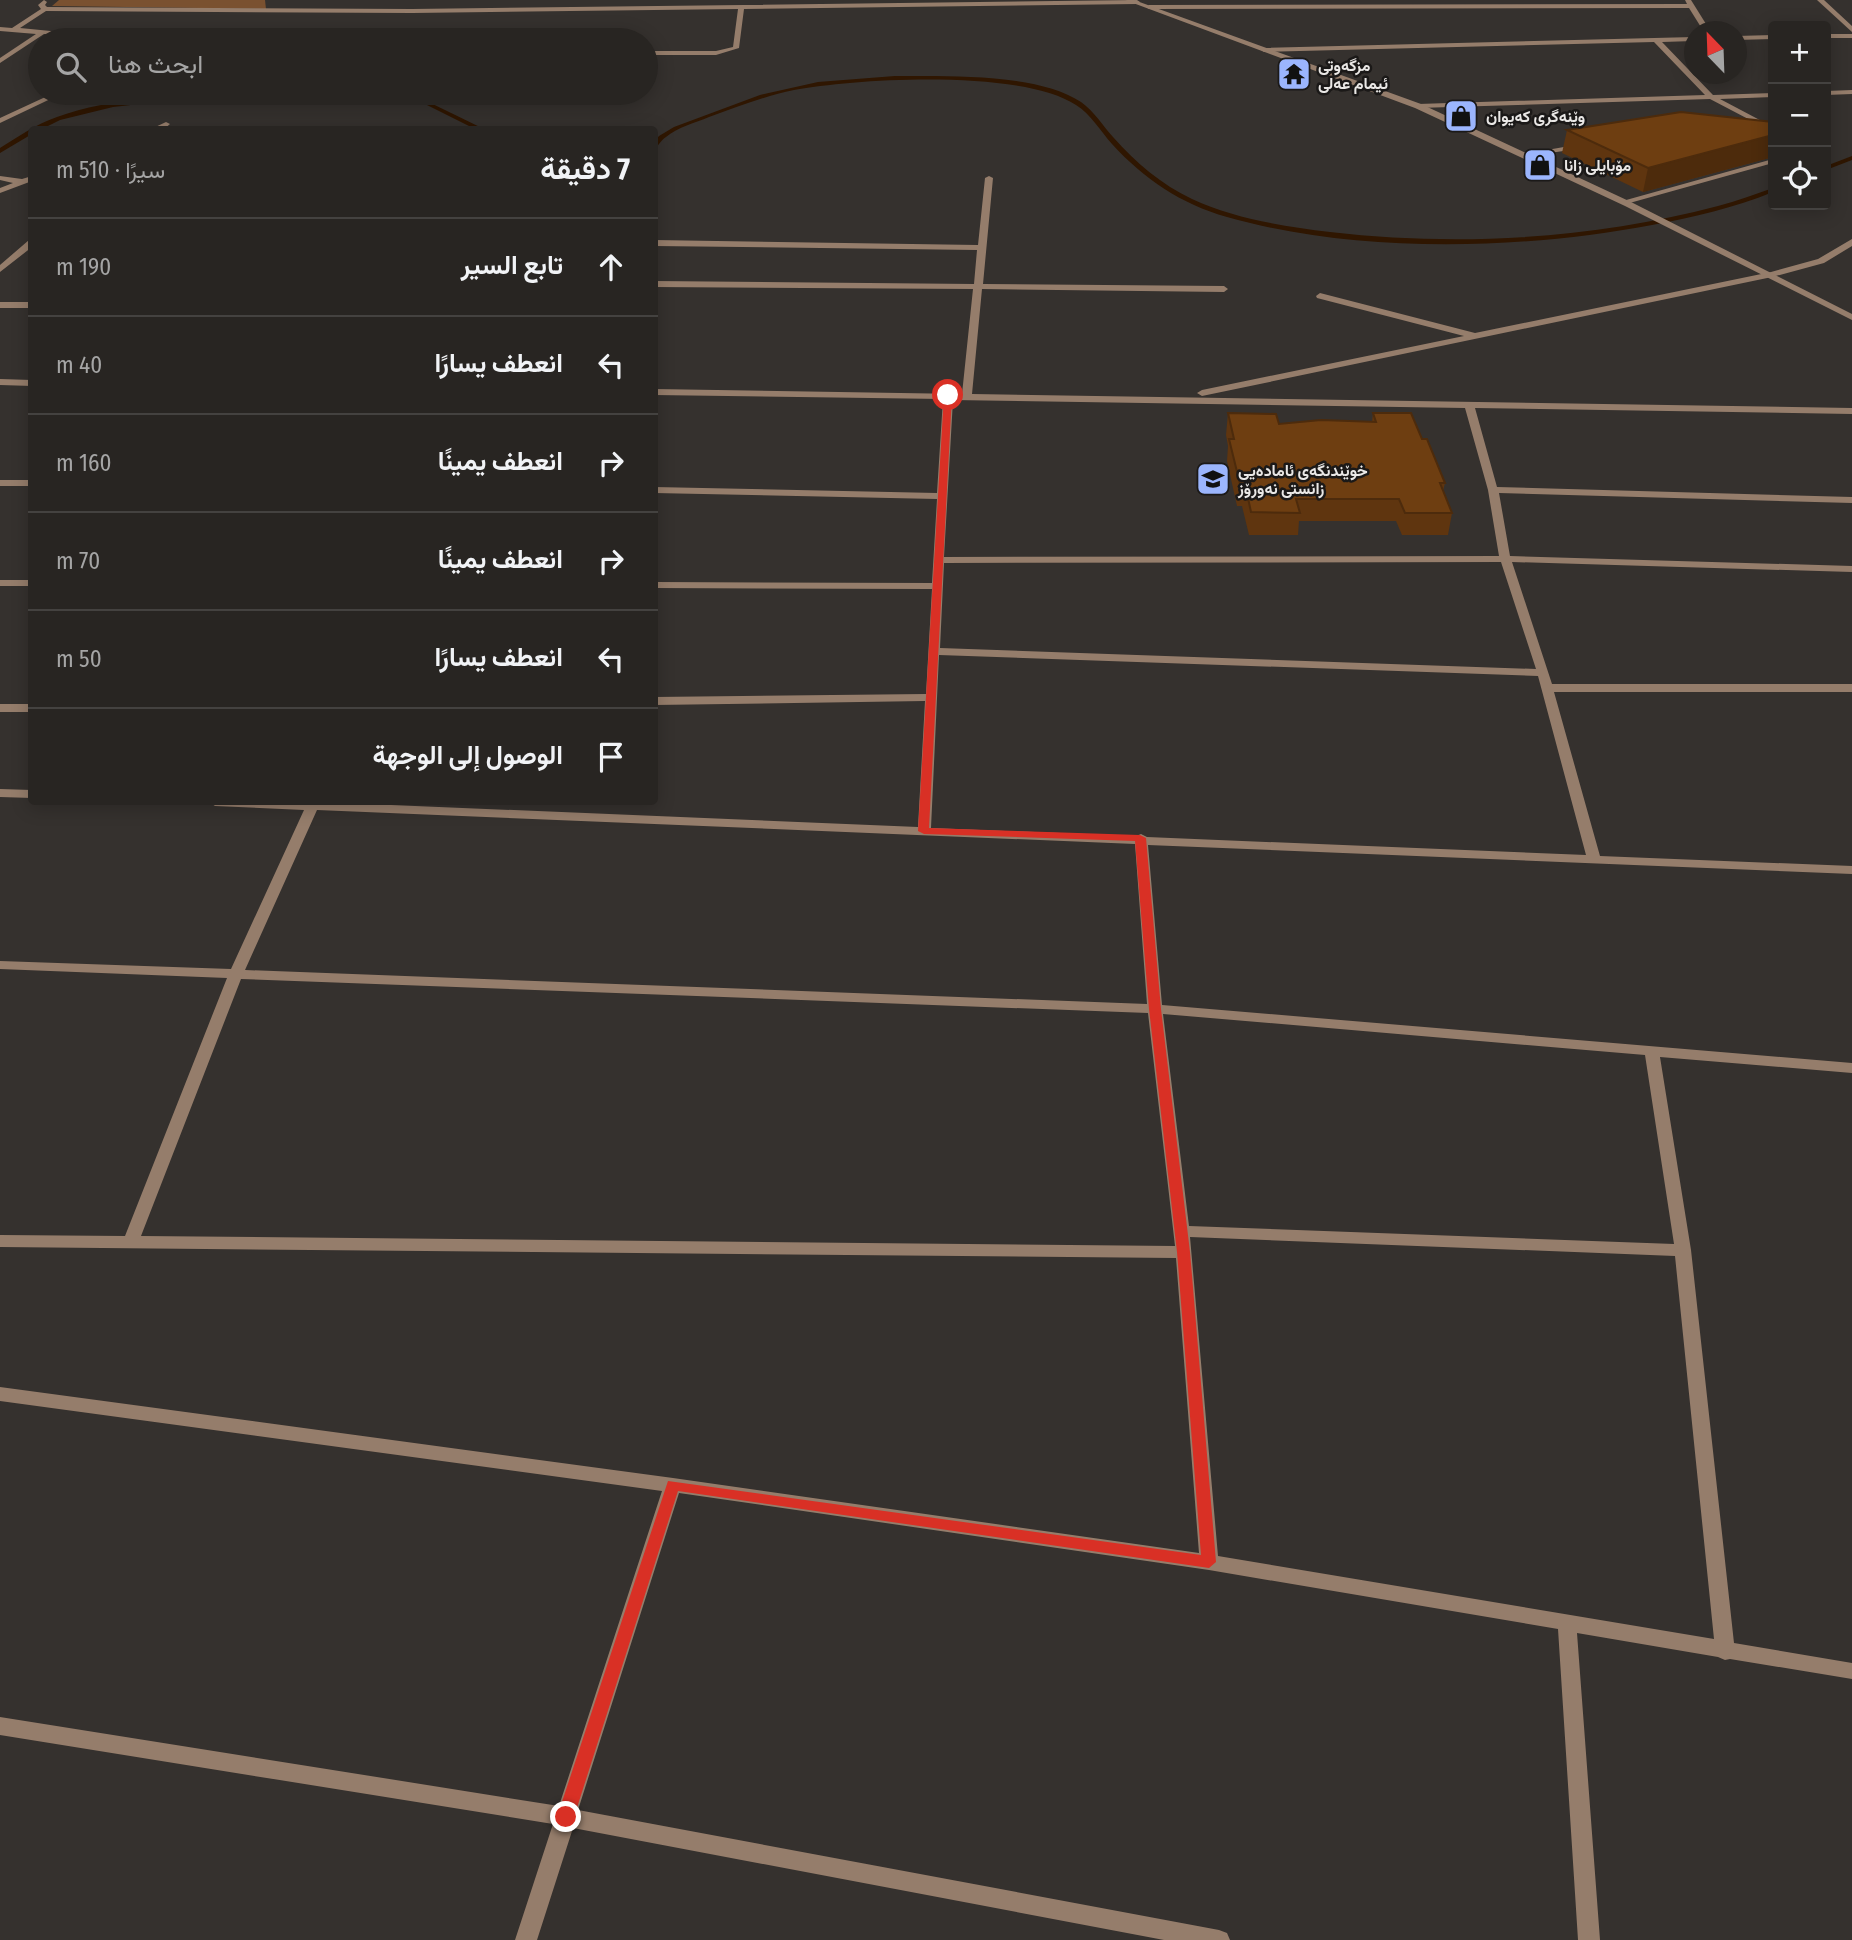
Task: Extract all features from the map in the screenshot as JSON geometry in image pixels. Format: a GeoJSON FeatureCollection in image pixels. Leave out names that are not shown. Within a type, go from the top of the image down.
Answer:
{"type":"FeatureCollection","features":[{"type":"Feature","properties":{"kind":"street"},"geometry":{"type":"LineString","coordinates":[[45,9],[41,5],[47,0]]}},
{"type":"Feature","properties":{"kind":"street"},"geometry":{"type":"LineString","coordinates":[[274,0],[274,12]]}},
{"type":"Feature","properties":{"kind":"street"},"geometry":{"type":"LineString","coordinates":[[344,11],[345,0]]}},
{"type":"Feature","properties":{"kind":"street"},"geometry":{"type":"LineString","coordinates":[[1820,0],[1852,30]]}},
{"type":"Feature","properties":{"kind":"street"},"geometry":{"type":"LineString","coordinates":[[13,30],[45,9],[274,12],[1134,1],[1418,106],[1696,237],[1852,317]]}},
{"type":"Feature","properties":{"kind":"street"},"geometry":{"type":"LineString","coordinates":[[1149,7],[1689,3],[1701,21]]}},
{"type":"Feature","properties":{"kind":"street"},"geometry":{"type":"LineString","coordinates":[[658,52],[716,53],[736,48],[741,8]]}},
{"type":"Feature","properties":{"kind":"street"},"geometry":{"type":"LineString","coordinates":[[0,29],[28,31]]}},
{"type":"Feature","properties":{"kind":"street"},"geometry":{"type":"LineString","coordinates":[[1831,36],[1852,36]]}},
{"type":"Feature","properties":{"kind":"street"},"geometry":{"type":"LineString","coordinates":[[1747,38],[1768,37]]}},
{"type":"Feature","properties":{"kind":"street"},"geometry":{"type":"LineString","coordinates":[[1264,50],[1684,39]]}},
{"type":"Feature","properties":{"kind":"street"},"geometry":{"type":"LineString","coordinates":[[1656,40],[1711,97],[1768,127]]}},
{"type":"Feature","properties":{"kind":"street"},"geometry":{"type":"LineString","coordinates":[[0,61],[28,42]]}},
{"type":"Feature","properties":{"kind":"street"},"geometry":{"type":"LineString","coordinates":[[1831,93],[1852,92]]}},
{"type":"Feature","properties":{"kind":"street"},"geometry":{"type":"LineString","coordinates":[[1418,106],[1768,95]]}},
{"type":"Feature","properties":{"kind":"street"},"geometry":{"type":"LineString","coordinates":[[0,121],[34,105]]}},
{"type":"Feature","properties":{"kind":"street"},"geometry":{"type":"LineString","coordinates":[[161,126],[166,124]]}},
{"type":"Feature","properties":{"kind":"street"},"geometry":{"type":"LineString","coordinates":[[1523,155],[1587,145]]}},
{"type":"Feature","properties":{"kind":"street"},"geometry":{"type":"LineString","coordinates":[[1625,203],[1768,162]]}},
{"type":"Feature","properties":{"kind":"street"},"geometry":{"type":"LineString","coordinates":[[0,178],[28,182]]}},
{"type":"Feature","properties":{"kind":"street"},"geometry":{"type":"LineString","coordinates":[[967,395],[989,178]]}},
{"type":"Feature","properties":{"kind":"street"},"geometry":{"type":"LineString","coordinates":[[0,191],[28,179]]}},
{"type":"Feature","properties":{"kind":"street"},"geometry":{"type":"LineString","coordinates":[[1177,398],[1772,274],[1821,261],[1852,242]]}},
{"type":"Feature","properties":{"kind":"street"},"geometry":{"type":"LineString","coordinates":[[658,243],[982,248]]}},
{"type":"Feature","properties":{"kind":"street"},"geometry":{"type":"LineString","coordinates":[[0,269],[28,245]]}},
{"type":"Feature","properties":{"kind":"street"},"geometry":{"type":"LineString","coordinates":[[658,284],[1224,289]]}},
{"type":"Feature","properties":{"kind":"street"},"geometry":{"type":"LineString","coordinates":[[1320,296],[1476,336]]}},
{"type":"Feature","properties":{"kind":"street"},"geometry":{"type":"LineString","coordinates":[[0,305],[28,305]]}},
{"type":"Feature","properties":{"kind":"street"},"geometry":{"type":"LineString","coordinates":[[0,382],[28,383]]}},
{"type":"Feature","properties":{"kind":"street"},"geometry":{"type":"LineString","coordinates":[[658,392],[1177,398],[1852,411]]}},
{"type":"Feature","properties":{"kind":"street"},"geometry":{"type":"LineString","coordinates":[[924,831],[948,395]]}},
{"type":"Feature","properties":{"kind":"street"},"geometry":{"type":"LineString","coordinates":[[1469,405],[1493,490],[1505,559],[1543,673],[1594,859]]}},
{"type":"Feature","properties":{"kind":"street"},"geometry":{"type":"LineString","coordinates":[[0,483],[28,483]]}},
{"type":"Feature","properties":{"kind":"street"},"geometry":{"type":"LineString","coordinates":[[658,490],[943,496]]}},
{"type":"Feature","properties":{"kind":"street"},"geometry":{"type":"LineString","coordinates":[[1493,490],[1852,500]]}},
{"type":"Feature","properties":{"kind":"street"},"geometry":{"type":"LineString","coordinates":[[939,561],[1505,559],[1852,569]]}},
{"type":"Feature","properties":{"kind":"street"},"geometry":{"type":"LineString","coordinates":[[0,583],[28,583]]}},
{"type":"Feature","properties":{"kind":"street"},"geometry":{"type":"LineString","coordinates":[[658,585],[937,586]]}},
{"type":"Feature","properties":{"kind":"street"},"geometry":{"type":"LineString","coordinates":[[934,651],[1543,673]]}},
{"type":"Feature","properties":{"kind":"street"},"geometry":{"type":"LineString","coordinates":[[1546,688],[1852,688]]}},
{"type":"Feature","properties":{"kind":"street"},"geometry":{"type":"LineString","coordinates":[[658,701],[931,697]]}},
{"type":"Feature","properties":{"kind":"street"},"geometry":{"type":"LineString","coordinates":[[0,708],[28,708]]}},
{"type":"Feature","properties":{"kind":"street"},"geometry":{"type":"LineString","coordinates":[[0,793],[28,794]]}},
{"type":"Feature","properties":{"kind":"street"},"geometry":{"type":"LineString","coordinates":[[131,1241],[236,974],[312,805]]}},
{"type":"Feature","properties":{"kind":"street"},"geometry":{"type":"LineString","coordinates":[[357,805],[1852,870]]}},
{"type":"Feature","properties":{"kind":"street"},"geometry":{"type":"LineString","coordinates":[[1140,838],[1155,1009],[1184,1252],[1209,1562]]}},
{"type":"Feature","properties":{"kind":"street"},"geometry":{"type":"LineString","coordinates":[[0,965],[1155,1009],[1852,1068]]}},
{"type":"Feature","properties":{"kind":"street"},"geometry":{"type":"LineString","coordinates":[[1652,1053],[1683,1250],[1725,1652]]}},
{"type":"Feature","properties":{"kind":"street"},"geometry":{"type":"LineString","coordinates":[[1181,1231],[1683,1250]]}},
{"type":"Feature","properties":{"kind":"street"},"geometry":{"type":"LineString","coordinates":[[0,1241],[1184,1252]]}},
{"type":"Feature","properties":{"kind":"street"},"geometry":{"type":"LineString","coordinates":[[0,1394],[673,1485],[1209,1562],[1725,1652],[1852,1671]]}},
{"type":"Feature","properties":{"kind":"street"},"geometry":{"type":"LineString","coordinates":[[526,1940],[673,1485]]}},
{"type":"Feature","properties":{"kind":"street"},"geometry":{"type":"LineString","coordinates":[[1567,1624],[1589,1940]]}},
{"type":"Feature","properties":{"kind":"street"},"geometry":{"type":"LineString","coordinates":[[0,1726],[566,1817],[1219,1940]]}},
{"type":"Feature","properties":{"kind":"shaded area"},"geometry":{"type":"Polygon","coordinates":[[[59,0],[265,0],[266,9],[52,6],[59,0]]]}},
{"type":"Feature","properties":{"kind":"building"},"geometry":{"type":"Polygon","coordinates":[[[1681,112],[1768,121],[1768,136],[1648,168],[1567,130],[1681,112]]]}},
{"type":"Feature","properties":{"kind":"building"},"geometry":{"type":"Polygon","coordinates":[[[1228,413],[1276,414],[1279,424],[1321,420],[1376,422],[1373,413],[1411,413],[1422,439],[1427,439],[1445,483],[1440,483],[1452,513],[1405,513],[1399,499],[1296,499],[1300,513],[1251,512],[1245,484],[1240,484],[1229,439],[1234,439],[1228,413]]]}},
{"type":"Feature","properties":{"kind":"waterway"},"geometry":{"type":"LineString","coordinates":[[658,142],[676,128],[733,106],[792,89],[854,80],[939,78],[1022,84],[1055,92],[1078,103],[1142,169],[1185,198],[1211,210],[1240,218],[1315,232],[1434,241],[1553,237],[1687,216],[1768,192]]}},
{"type":"Feature","properties":{"kind":"waterway"},"geometry":{"type":"LineString","coordinates":[[42,126],[57,119],[113,105]]}},
{"type":"Feature","properties":{"kind":"waterway"},"geometry":{"type":"LineString","coordinates":[[431,105],[475,126]]}},
{"type":"Feature","properties":{"kind":"waterway"},"geometry":{"type":"LineString","coordinates":[[0,151],[28,134]]}},
{"type":"Feature","properties":{"kind":"waterway"},"geometry":{"type":"LineString","coordinates":[[1831,166],[1852,158]]}},
{"type":"Feature","properties":{"kind":"place","name":"مزگەوتی ئیمام عەلی"},"geometry":{"type":"Point","coordinates":[1294,74]}},
{"type":"Feature","properties":{"kind":"place","name":"وێنەگری کەیوان"},"geometry":{"type":"Point","coordinates":[1461,116]}},
{"type":"Feature","properties":{"kind":"place","name":"مۆبایلی زانا"},"geometry":{"type":"Point","coordinates":[1540,165]}},
{"type":"Feature","properties":{"kind":"place","name":"خوێندنگەی ئامادەیی زانستی نەورۆز"},"geometry":{"type":"Point","coordinates":[1213,479]}},
{"type":"Feature","properties":{"kind":"route"},"geometry":{"type":"LineString","coordinates":[[566,1817],[673,1485],[1209,1562],[1184,1252],[1155,1009],[1140,838],[924,831],[948,395]]}}]}
